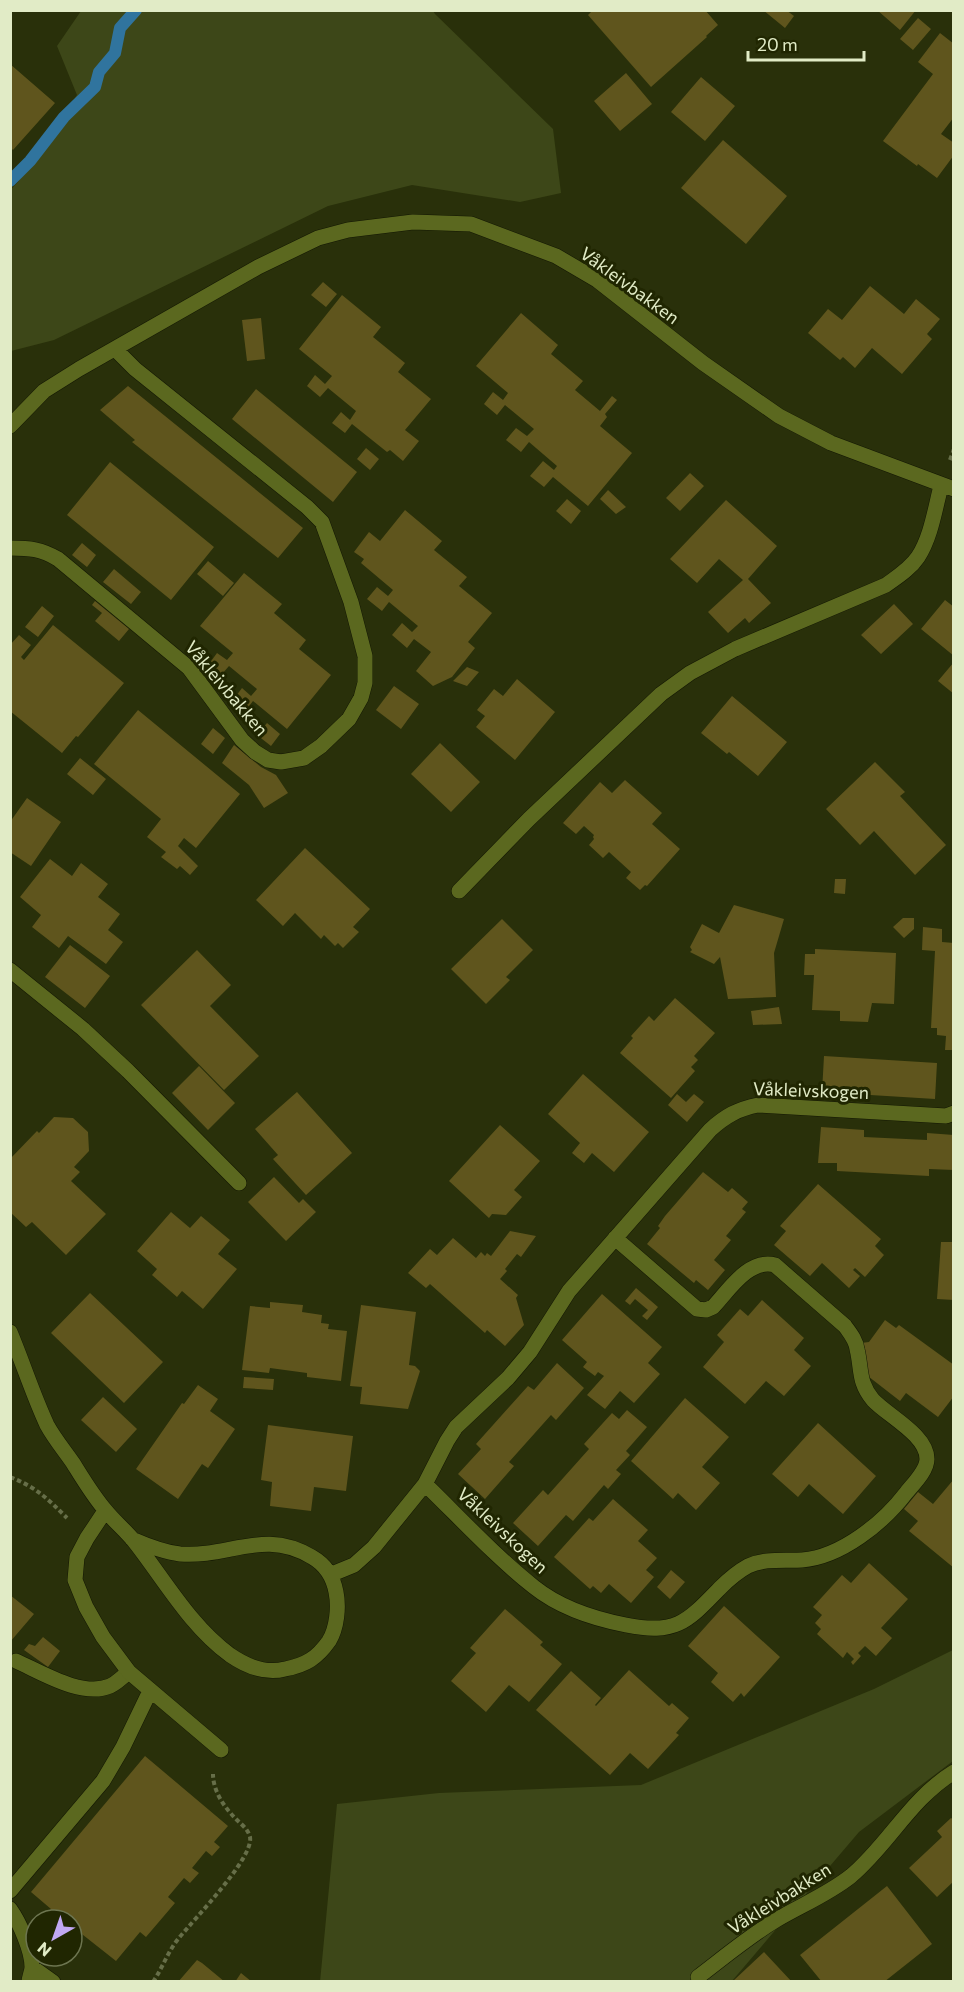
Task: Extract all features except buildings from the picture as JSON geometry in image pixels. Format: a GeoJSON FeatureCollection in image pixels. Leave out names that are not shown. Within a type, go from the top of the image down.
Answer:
{"type":"FeatureCollection","features":[{"type":"Feature","properties":{"kind":"street","name":"Våkleivbakken"},"geometry":{"type":"LineString","coordinates":[[10,426],[44,391],[258,267],[318,238],[348,230],[413,222],[471,224],[556,256],[597,280],[702,363],[779,416],[831,443],[947,487],[918,558],[904,572],[886,585],[735,649],[661,694],[529,819],[459,891]]}},
{"type":"Feature","properties":{"kind":"street","name":"Våkleivbakken"},"geometry":{"type":"LineString","coordinates":[[10,548],[45,551],[58,559],[165,646],[189,668],[242,740],[268,760],[281,762],[304,758],[321,747],[349,719],[361,698],[365,683],[365,656],[351,602],[322,522],[307,507],[135,369],[115,349]]}},
{"type":"Feature","properties":{"kind":"street"},"geometry":{"type":"LineString","coordinates":[[10,969],[83,1029],[121,1064],[239,1183]]}},
{"type":"Feature","properties":{"kind":"street","name":"Våkleivskogen"},"geometry":{"type":"LineString","coordinates":[[332,1574],[354,1565],[374,1547],[426,1484],[456,1427],[491,1396],[530,1352],[569,1291],[710,1130],[725,1117],[740,1108],[758,1105],[945,1116],[954,1113]]}},
{"type":"Feature","properties":{"kind":"street","name":"Våkleivskogen"},"geometry":{"type":"LineString","coordinates":[[426,1484],[535,1588],[589,1615],[624,1625],[646,1628],[668,1627],[684,1622],[734,1574],[750,1565],[767,1561],[804,1560],[829,1553],[861,1537],[898,1503],[923,1471],[927,1461],[925,1450],[919,1439],[874,1401],[866,1391],[860,1379],[857,1349],[845,1326],[775,1265],[766,1263],[756,1265],[713,1307],[706,1310],[697,1309],[615,1238]]}},
{"type":"Feature","properties":{"kind":"street"},"geometry":{"type":"LineString","coordinates":[[10,1332],[48,1426],[105,1511],[132,1539],[213,1641],[231,1656],[252,1668],[278,1671],[303,1665],[322,1652],[333,1635],[337,1595],[332,1574],[316,1559],[296,1547],[276,1544],[249,1545],[206,1553],[180,1554],[155,1549],[132,1539]]}},
{"type":"Feature","properties":{"kind":"street"},"geometry":{"type":"LineString","coordinates":[[105,1511],[77,1557],[75,1580],[86,1607],[103,1637],[129,1672],[221,1750]]}},
{"type":"Feature","properties":{"kind":"street"},"geometry":{"type":"LineString","coordinates":[[16,1661],[54,1679],[85,1688],[100,1689],[112,1685],[129,1672]]}},
{"type":"Feature","properties":{"kind":"street"},"geometry":{"type":"LineString","coordinates":[[10,1891],[103,1781],[123,1747],[150,1690]]}},
{"type":"Feature","properties":{"kind":"street","name":"Våkleivbakken"},"geometry":{"type":"LineString","coordinates":[[698,1977],[776,1920],[827,1893],[852,1875],[869,1859],[925,1792],[954,1772]]}},
{"type":"Feature","properties":{"kind":"street"},"geometry":{"type":"LineString","coordinates":[[10,1909],[18,1920],[30,1974],[53,1982]]}},
{"type":"Feature","properties":{"kind":"path"},"geometry":{"type":"LineString","coordinates":[[10,1477],[32,1486],[46,1496],[87,1538]]}},
{"type":"Feature","properties":{"kind":"path"},"geometry":{"type":"LineString","coordinates":[[153,1982],[179,1938],[244,1859],[249,1848],[248,1831],[223,1804],[213,1780],[215,1761],[221,1750]]}},
{"type":"Feature","properties":{"kind":"green space"},"geometry":{"type":"Polygon","coordinates":[[[81,11],[433,11],[553,129],[561,193],[520,202],[412,185],[328,206],[54,340],[11,351],[11,189],[77,95],[57,46],[81,11]]]}},
{"type":"Feature","properties":{"kind":"green space"},"geometry":{"type":"Polygon","coordinates":[[[953,1650],[953,1761],[859,1832],[732,1981],[320,1982],[337,1804],[439,1793],[641,1785],[874,1689],[953,1650]]]}},
{"type":"Feature","properties":{"kind":"waterway"},"geometry":{"type":"LineString","coordinates":[[10,181],[30,161],[64,117],[95,87],[99,72],[115,53],[120,28],[136,10]]}}]}
